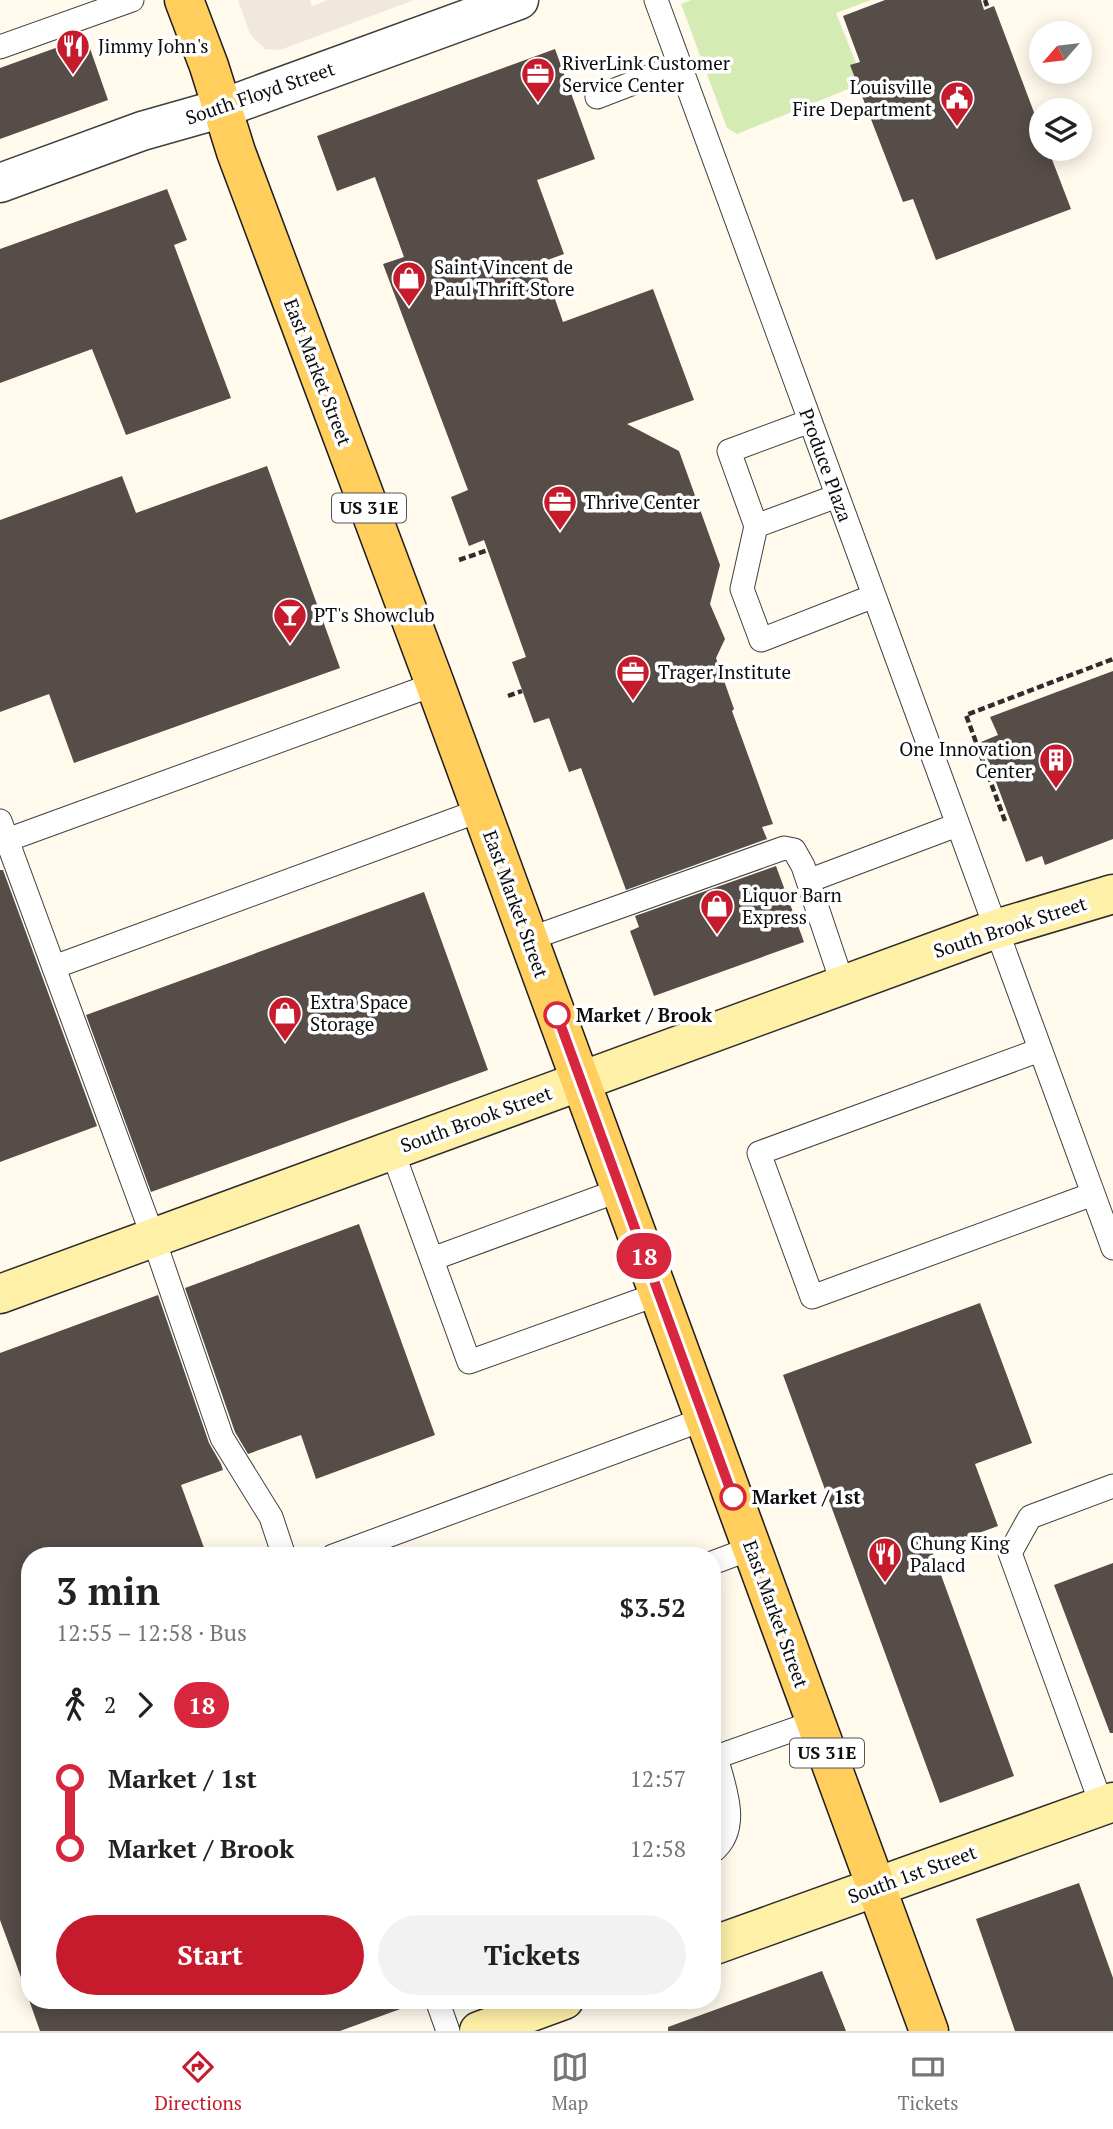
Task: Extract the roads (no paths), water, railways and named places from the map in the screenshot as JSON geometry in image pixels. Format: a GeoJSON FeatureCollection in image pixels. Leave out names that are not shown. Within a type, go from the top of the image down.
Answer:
{"type":"FeatureCollection","features":[{"type":"Feature","properties":{"kind":"main road","name":"East Market Street"},"geometry":{"type":"LineString","coordinates":[[184,0],[241,165],[435,684],[876,1887]]}},
{"type":"Feature","properties":{"kind":"main road","name":"US 31E"},"geometry":{"type":"LineString","coordinates":[[876,1887],[929,2031]]}},
{"type":"Feature","properties":{"kind":"street","name":"South Floyd Street"},"geometry":{"type":"LineString","coordinates":[[0,183],[142,131],[223,108],[519,0]]}},
{"type":"Feature","properties":{"kind":"street","name":"South Brook Street"},"geometry":{"type":"LineString","coordinates":[[0,1294],[996,929],[1113,894]]}},
{"type":"Feature","properties":{"kind":"street","name":"South 1st Street"},"geometry":{"type":"LineString","coordinates":[[721,1943],[1108,1804]]}},
{"type":"Feature","properties":{"kind":"street"},"geometry":{"type":"LineString","coordinates":[[480,2031],[532,2009]]}},
{"type":"Feature","properties":{"kind":"lane"},"geometry":{"type":"LineString","coordinates":[[0,47],[132,0]]}},
{"type":"Feature","properties":{"kind":"lane","name":"Produce Plaza"},"geometry":{"type":"LineString","coordinates":[[656,0],[1113,1248]]}},
{"type":"Feature","properties":{"kind":"lane"},"geometry":{"type":"LineString","coordinates":[[597,97],[680,65]]}},
{"type":"Feature","properties":{"kind":"lane"},"geometry":{"type":"LineString","coordinates":[[810,421],[729,451],[756,526],[742,589],[761,640],[874,596]]}},
{"type":"Feature","properties":{"kind":"lane"},"geometry":{"type":"LineString","coordinates":[[756,526],[837,496]]}},
{"type":"Feature","properties":{"kind":"lane"},"geometry":{"type":"LineString","coordinates":[[281,1547],[271,1517],[222,1438],[153,1237],[4,831],[435,684]]}},
{"type":"Feature","properties":{"kind":"lane"},"geometry":{"type":"LineString","coordinates":[[54,967],[481,810]]}},
{"type":"Feature","properties":{"kind":"lane"},"geometry":{"type":"LineString","coordinates":[[807,881],[957,825]]}},
{"type":"Feature","properties":{"kind":"lane"},"geometry":{"type":"LineString","coordinates":[[528,939],[783,848],[794,850],[843,985]]}},
{"type":"Feature","properties":{"kind":"lane"},"geometry":{"type":"LineString","coordinates":[[1040,1050],[759,1153],[812,1297],[1093,1195]]}},
{"type":"Feature","properties":{"kind":"lane"},"geometry":{"type":"LineString","coordinates":[[392,1150],[469,1362],[658,1294]]}},
{"type":"Feature","properties":{"kind":"lane"},"geometry":{"type":"LineString","coordinates":[[432,1259],[620,1190]]}},
{"type":"Feature","properties":{"kind":"lane"},"geometry":{"type":"LineString","coordinates":[[357,1547],[704,1419]]}},
{"type":"Feature","properties":{"kind":"lane"},"geometry":{"type":"LineString","coordinates":[[1108,1804],[1010,1553],[1030,1517],[1113,1486]]}},
{"type":"Feature","properties":{"kind":"lane"},"geometry":{"type":"LineString","coordinates":[[721,1560],[752,1548]]}},
{"type":"Feature","properties":{"kind":"lane"},"geometry":{"type":"LineString","coordinates":[[721,1756],[816,1722]]}},
{"type":"Feature","properties":{"kind":"lane"},"geometry":{"type":"LineString","coordinates":[[721,1780],[730,1809],[728,1828],[721,1841]]}},
{"type":"Feature","properties":{"kind":"lane"},"geometry":{"type":"LineString","coordinates":[[440,2009],[447,2031]]}},
{"type":"Feature","properties":{"kind":"place","name":"Jimmy John's"},"geometry":{"type":"Point","coordinates":[73,76]}},
{"type":"Feature","properties":{"kind":"place","name":"RiverLink Customer Service Center"},"geometry":{"type":"Point","coordinates":[538,104]}},
{"type":"Feature","properties":{"kind":"place","name":"Louisville Fire Department"},"geometry":{"type":"Point","coordinates":[957,128]}},
{"type":"Feature","properties":{"kind":"place","name":"Saint Vincent de Paul Thrift Store"},"geometry":{"type":"Point","coordinates":[409,308]}},
{"type":"Feature","properties":{"kind":"place","name":"Thrive Center"},"geometry":{"type":"Point","coordinates":[560,532]}},
{"type":"Feature","properties":{"kind":"place","name":"PT's Showclub"},"geometry":{"type":"Point","coordinates":[290,645]}},
{"type":"Feature","properties":{"kind":"place","name":"Trager Institute"},"geometry":{"type":"Point","coordinates":[633,702]}},
{"type":"Feature","properties":{"kind":"place","name":"One Innovation Center"},"geometry":{"type":"Point","coordinates":[1056,790]}},
{"type":"Feature","properties":{"kind":"place","name":"Liquor Barn Express"},"geometry":{"type":"Point","coordinates":[717,936]}},
{"type":"Feature","properties":{"kind":"place","name":"Market / Brook"},"geometry":{"type":"Point","coordinates":[557,1015]}},
{"type":"Feature","properties":{"kind":"place","name":"Extra Space Storage"},"geometry":{"type":"Point","coordinates":[285,1043]}},
{"type":"Feature","properties":{"kind":"place","name":"Market / 1st"},"geometry":{"type":"Point","coordinates":[733,1497]}},
{"type":"Feature","properties":{"kind":"place","name":"Chung King Palacd"},"geometry":{"type":"Point","coordinates":[885,1584]}}]}
